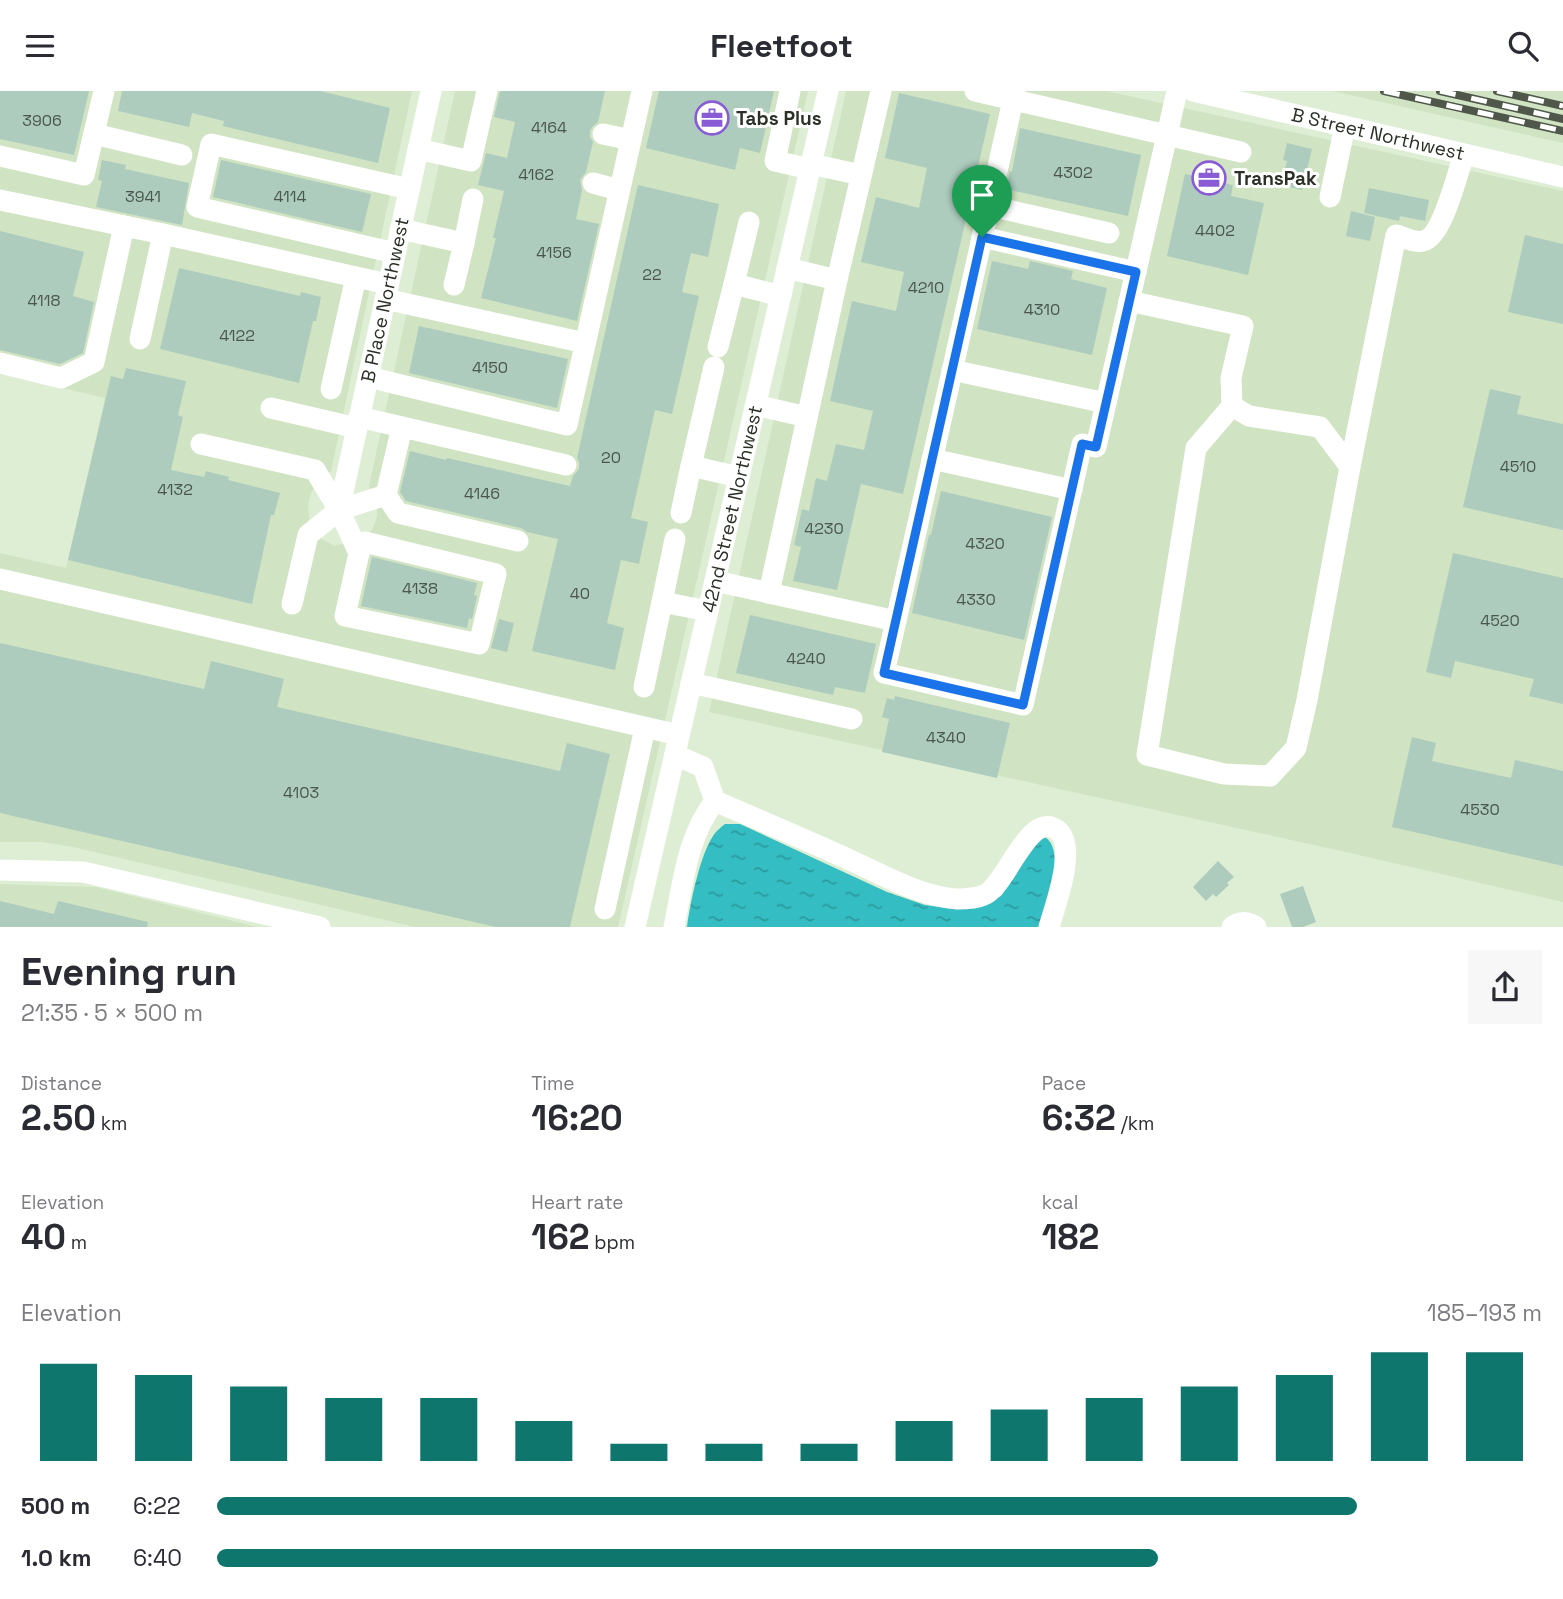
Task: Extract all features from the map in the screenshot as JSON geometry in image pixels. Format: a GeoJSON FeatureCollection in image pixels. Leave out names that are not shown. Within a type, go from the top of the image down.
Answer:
{"type":"FeatureCollection","features":[{"type":"Feature","properties":{"kind":"street"},"geometry":{"type":"LineString","coordinates":[[0,156],[84,175],[104,91]]}},
{"type":"Feature","properties":{"kind":"street","name":"B Place Northwest"},"geometry":{"type":"LineString","coordinates":[[339,510],[429,91]]}},
{"type":"Feature","properties":{"kind":"street"},"geometry":{"type":"LineString","coordinates":[[418,149],[471,161],[487,91]]}},
{"type":"Feature","properties":{"kind":"street"},"geometry":{"type":"LineString","coordinates":[[368,377],[567,425],[642,91]]}},
{"type":"Feature","properties":{"kind":"street"},"geometry":{"type":"LineString","coordinates":[[790,91],[775,161],[861,175]]}},
{"type":"Feature","properties":{"kind":"street","name":"42nd Street Northwest"},"geometry":{"type":"LineString","coordinates":[[635,927],[828,91]]}},
{"type":"Feature","properties":{"kind":"street"},"geometry":{"type":"LineString","coordinates":[[769,593],[881,91]]}},
{"type":"Feature","properties":{"kind":"street"},"geometry":{"type":"LineString","coordinates":[[975,91],[1014,95],[1166,136],[1241,152]]}},
{"type":"Feature","properties":{"kind":"street"},"geometry":{"type":"LineString","coordinates":[[1014,95],[884,673],[1023,705],[1082,444],[1096,447],[1177,91]]}},
{"type":"Feature","properties":{"kind":"street","name":"B Street Northwest"},"geometry":{"type":"LineString","coordinates":[[1193,91],[1563,177]]}},
{"type":"Feature","properties":{"kind":"street"},"geometry":{"type":"LineString","coordinates":[[1330,197],[1345,126]]}},
{"type":"Feature","properties":{"kind":"street"},"geometry":{"type":"LineString","coordinates":[[94,134],[182,155]]}},
{"type":"Feature","properties":{"kind":"street"},"geometry":{"type":"LineString","coordinates":[[603,134],[631,140]]}},
{"type":"Feature","properties":{"kind":"street"},"geometry":{"type":"LineString","coordinates":[[395,253],[197,207],[211,144],[409,189]]}},
{"type":"Feature","properties":{"kind":"street"},"geometry":{"type":"LineString","coordinates":[[1129,302],[1243,326],[1231,378],[1231,406],[1196,449],[1147,755],[1224,774],[1270,776],[1296,748],[1396,235],[1420,242],[1430,239],[1444,215],[1464,154]]}},
{"type":"Feature","properties":{"kind":"street"},"geometry":{"type":"LineString","coordinates":[[593,183],[620,190]]}},
{"type":"Feature","properties":{"kind":"street"},"geometry":{"type":"LineString","coordinates":[[454,285],[473,199]]}},
{"type":"Feature","properties":{"kind":"street"},"geometry":{"type":"LineString","coordinates":[[0,200],[356,277],[387,291],[586,344]]}},
{"type":"Feature","properties":{"kind":"street"},"geometry":{"type":"LineString","coordinates":[[989,205],[1109,233]]}},
{"type":"Feature","properties":{"kind":"street"},"geometry":{"type":"LineString","coordinates":[[681,513],[749,222]]}},
{"type":"Feature","properties":{"kind":"street"},"geometry":{"type":"LineString","coordinates":[[0,363],[61,378],[94,362],[124,226]]}},
{"type":"Feature","properties":{"kind":"street"},"geometry":{"type":"LineString","coordinates":[[400,229],[464,243]]}},
{"type":"Feature","properties":{"kind":"street"},"geometry":{"type":"LineString","coordinates":[[141,339],[163,234]]}},
{"type":"Feature","properties":{"kind":"street"},"geometry":{"type":"LineString","coordinates":[[982,237],[1136,272]]}},
{"type":"Feature","properties":{"kind":"street"},"geometry":{"type":"LineString","coordinates":[[787,268],[837,280]]}},
{"type":"Feature","properties":{"kind":"street"},"geometry":{"type":"LineString","coordinates":[[331,389],[356,277]]}},
{"type":"Feature","properties":{"kind":"street"},"geometry":{"type":"LineString","coordinates":[[734,284],[781,296]]}},
{"type":"Feature","properties":{"kind":"street"},"geometry":{"type":"LineString","coordinates":[[952,370],[1106,403]]}},
{"type":"Feature","properties":{"kind":"street"},"geometry":{"type":"LineString","coordinates":[[756,405],[807,417]]}},
{"type":"Feature","properties":{"kind":"street"},"geometry":{"type":"LineString","coordinates":[[1231,406],[1249,416],[1320,427],[1350,467]]}},
{"type":"Feature","properties":{"kind":"street"},"geometry":{"type":"LineString","coordinates":[[271,408],[358,423],[402,427],[566,465]]}},
{"type":"Feature","properties":{"kind":"street"},"geometry":{"type":"LineString","coordinates":[[402,427],[386,495],[398,513],[518,541]]}},
{"type":"Feature","properties":{"kind":"street"},"geometry":{"type":"LineString","coordinates":[[201,444],[316,470],[359,553],[345,616],[479,645],[496,574],[365,542],[359,553]]}},
{"type":"Feature","properties":{"kind":"street"},"geometry":{"type":"LineString","coordinates":[[932,459],[1072,490]]}},
{"type":"Feature","properties":{"kind":"street"},"geometry":{"type":"LineString","coordinates":[[691,466],[739,477]]}},
{"type":"Feature","properties":{"kind":"street"},"geometry":{"type":"LineString","coordinates":[[292,604],[307,535],[339,510],[386,495]]}},
{"type":"Feature","properties":{"kind":"street"},"geometry":{"type":"LineString","coordinates":[[644,687],[675,540]]}},
{"type":"Feature","properties":{"kind":"street"},"geometry":{"type":"LineString","coordinates":[[0,579],[645,727],[677,745],[703,767],[715,801],[934,896],[959,899],[985,895],[997,885],[1023,844],[1037,829],[1046,826],[1057,830],[1064,839],[1066,852],[1065,869],[1049,927]]}},
{"type":"Feature","properties":{"kind":"street"},"geometry":{"type":"LineString","coordinates":[[715,580],[896,621]]}},
{"type":"Feature","properties":{"kind":"street"},"geometry":{"type":"LineString","coordinates":[[662,602],[708,611]]}},
{"type":"Feature","properties":{"kind":"street"},"geometry":{"type":"LineString","coordinates":[[691,683],[852,719]]}},
{"type":"Feature","properties":{"kind":"street"},"geometry":{"type":"LineString","coordinates":[[605,909],[645,727]]}},
{"type":"Feature","properties":{"kind":"street"},"geometry":{"type":"LineString","coordinates":[[674,927],[692,845],[705,813],[715,801]]}},
{"type":"Feature","properties":{"kind":"street"},"geometry":{"type":"LineString","coordinates":[[0,870],[83,871],[320,927]]}},
{"type":"Feature","properties":{"kind":"street"},"geometry":{"type":"LineString","coordinates":[[1232,927],[1240,922],[1248,922],[1256,927]]}},
{"type":"Feature","properties":{"kind":"shaded area"},"geometry":{"type":"Polygon","coordinates":[[[0,91],[412,91],[331,471],[311,492],[308,506],[310,525],[319,537],[334,546],[359,540],[372,530],[377,517],[377,508],[369,486],[455,91],[808,91],[618,927],[415,927],[73,847],[42,842],[0,842],[0,553],[66,568],[105,398],[0,373],[0,91]]]}},
{"type":"Feature","properties":{"kind":"shaded area"},"geometry":{"type":"Polygon","coordinates":[[[846,91],[1106,91],[1563,191],[1563,902],[709,712],[846,91]]]}},
{"type":"Feature","properties":{"kind":"shaded area"},"geometry":{"type":"Polygon","coordinates":[[[1333,91],[1563,91],[1563,143],[1333,91]]]}},
{"type":"Feature","properties":{"kind":"shaded area"},"geometry":{"type":"Polygon","coordinates":[[[0,884],[96,887],[257,927],[0,927],[0,884]]]}},
{"type":"Feature","properties":{"kind":"water"},"geometry":{"type":"Polygon","coordinates":[[[725,824],[740,824],[887,892],[925,905],[955,909],[982,906],[1001,896],[1028,854],[1038,841],[1045,837],[1054,854],[1053,879],[1040,927],[687,927],[693,893],[708,844],[725,824]]]}},
{"type":"Feature","properties":{"kind":"building"},"geometry":{"type":"Polygon","coordinates":[[[0,91],[89,91],[74,155],[0,139],[0,91]]]}},
{"type":"Feature","properties":{"kind":"building"},"geometry":{"type":"Polygon","coordinates":[[[122,91],[320,91],[390,108],[378,163],[223,126],[224,121],[192,113],[189,127],[118,111],[122,91]]]}},
{"type":"Feature","properties":{"kind":"building"},"geometry":{"type":"Polygon","coordinates":[[[500,91],[605,91],[598,122],[590,131],[593,142],[586,172],[580,180],[582,190],[576,219],[599,224],[577,321],[481,298],[504,191],[478,185],[486,153],[507,158],[515,122],[494,117],[500,91]]]}},
{"type":"Feature","properties":{"kind":"building"},"geometry":{"type":"Polygon","coordinates":[[[659,91],[774,91],[760,153],[740,148],[735,170],[646,148],[659,91]]]}},
{"type":"Feature","properties":{"kind":"building"},"geometry":{"type":"Polygon","coordinates":[[[899,93],[990,114],[903,494],[861,484],[837,590],[793,581],[801,547],[794,545],[802,509],[809,511],[816,478],[827,481],[836,444],[864,450],[873,411],[830,401],[852,301],[896,311],[904,272],[861,262],[876,197],[919,208],[927,168],[885,158],[899,93]]]}},
{"type":"Feature","properties":{"kind":"building"},"geometry":{"type":"Polygon","coordinates":[[[1020,128],[1141,155],[1128,216],[1006,189],[1020,128]]]}},
{"type":"Feature","properties":{"kind":"building"},"geometry":{"type":"Polygon","coordinates":[[[1287,143],[1312,149],[1302,190],[1281,185],[1287,161],[1283,160],[1287,143]]]}},
{"type":"Feature","properties":{"kind":"building"},"geometry":{"type":"Polygon","coordinates":[[[102,160],[126,165],[125,169],[189,183],[182,225],[96,207],[102,181],[98,180],[102,160]]]}},
{"type":"Feature","properties":{"kind":"building"},"geometry":{"type":"Polygon","coordinates":[[[221,160],[371,194],[362,232],[213,197],[221,160]]]}},
{"type":"Feature","properties":{"kind":"building"},"geometry":{"type":"Polygon","coordinates":[[[1185,174],[1233,185],[1231,196],[1264,203],[1248,275],[1167,256],[1185,174]]]}},
{"type":"Feature","properties":{"kind":"building"},"geometry":{"type":"Polygon","coordinates":[[[638,185],[719,204],[708,257],[691,253],[682,292],[699,296],[672,414],[655,410],[631,518],[648,522],[639,564],[621,560],[607,623],[624,628],[615,670],[532,651],[558,539],[406,501],[400,492],[410,451],[570,486],[579,469],[577,458],[638,185]]]}},
{"type":"Feature","properties":{"kind":"building"},"geometry":{"type":"Polygon","coordinates":[[[1369,188],[1429,200],[1425,221],[1400,216],[1399,221],[1364,213],[1369,188]]]}},
{"type":"Feature","properties":{"kind":"building"},"geometry":{"type":"Polygon","coordinates":[[[1351,211],[1375,217],[1370,241],[1346,236],[1351,211]]]}},
{"type":"Feature","properties":{"kind":"building"},"geometry":{"type":"Polygon","coordinates":[[[0,231],[84,252],[73,296],[94,302],[83,353],[60,364],[0,350],[0,231]]]}},
{"type":"Feature","properties":{"kind":"building"},"geometry":{"type":"Polygon","coordinates":[[[1525,235],[1563,244],[1563,324],[1508,312],[1525,235]]]}},
{"type":"Feature","properties":{"kind":"building"},"geometry":{"type":"Polygon","coordinates":[[[992,261],[1028,269],[1030,261],[1073,271],[1071,279],[1107,288],[1092,355],[977,329],[992,261]]]}},
{"type":"Feature","properties":{"kind":"building"},"geometry":{"type":"Polygon","coordinates":[[[179,268],[300,296],[301,292],[321,297],[299,383],[160,349],[179,268]]]}},
{"type":"Feature","properties":{"kind":"building"},"geometry":{"type":"Polygon","coordinates":[[[419,326],[568,359],[557,408],[409,373],[419,326]]]}},
{"type":"Feature","properties":{"kind":"building"},"geometry":{"type":"Polygon","coordinates":[[[126,368],[186,381],[178,415],[183,417],[171,470],[204,477],[206,471],[229,477],[228,480],[280,493],[274,515],[271,515],[252,604],[68,560],[111,376],[123,379],[126,368]]]}},
{"type":"Feature","properties":{"kind":"building"},"geometry":{"type":"Polygon","coordinates":[[[1490,389],[1521,396],[1517,414],[1563,424],[1563,530],[1463,507],[1490,389]]]}},
{"type":"Feature","properties":{"kind":"building"},"geometry":{"type":"Polygon","coordinates":[[[941,491],[1052,517],[1024,640],[912,613],[941,491]]]}},
{"type":"Feature","properties":{"kind":"building"},"geometry":{"type":"Polygon","coordinates":[[[1453,553],[1563,578],[1563,704],[1529,696],[1534,679],[1455,661],[1451,678],[1426,672],[1453,553]]]}},
{"type":"Feature","properties":{"kind":"building"},"geometry":{"type":"Polygon","coordinates":[[[372,557],[477,583],[472,619],[469,618],[467,628],[361,606],[372,557]]]}},
{"type":"Feature","properties":{"kind":"building"},"geometry":{"type":"Polygon","coordinates":[[[750,615],[876,644],[865,693],[835,687],[833,695],[736,673],[750,615]]]}},
{"type":"Feature","properties":{"kind":"building"},"geometry":{"type":"Polygon","coordinates":[[[499,619],[514,623],[507,652],[491,648],[499,619]]]}},
{"type":"Feature","properties":{"kind":"building"},"geometry":{"type":"Polygon","coordinates":[[[0,643],[204,689],[211,661],[284,679],[277,707],[560,771],[567,743],[610,754],[570,927],[496,927],[0,813],[0,643]]]}},
{"type":"Feature","properties":{"kind":"building"},"geometry":{"type":"Polygon","coordinates":[[[895,696],[1010,723],[997,778],[882,752],[889,719],[882,717],[887,698],[894,700],[895,696]]]}},
{"type":"Feature","properties":{"kind":"building"},"geometry":{"type":"Polygon","coordinates":[[[1412,737],[1436,743],[1432,761],[1511,778],[1515,760],[1563,771],[1563,866],[1392,827],[1412,737]]]}},
{"type":"Feature","properties":{"kind":"building"},"geometry":{"type":"Polygon","coordinates":[[[1218,861],[1234,877],[1216,897],[1213,894],[1206,901],[1193,887],[1218,861]]]}},
{"type":"Feature","properties":{"kind":"building"},"geometry":{"type":"Polygon","coordinates":[[[1303,886],[1316,922],[1303,927],[1292,927],[1280,894],[1303,886]]]}},
{"type":"Feature","properties":{"kind":"building"},"geometry":{"type":"Polygon","coordinates":[[[0,901],[54,914],[58,901],[148,922],[147,927],[0,927],[0,901]]]}},
{"type":"Feature","properties":{"kind":"railway"},"geometry":{"type":"LineString","coordinates":[[1384,91],[1563,131]]}},
{"type":"Feature","properties":{"kind":"railway"},"geometry":{"type":"LineString","coordinates":[[1440,91],[1563,119]]}},
{"type":"Feature","properties":{"kind":"railway"},"geometry":{"type":"LineString","coordinates":[[1497,91],[1563,106]]}},
{"type":"Feature","properties":{"kind":"place","name":"Tabs Plus"},"geometry":{"type":"Point","coordinates":[712,118]}},
{"type":"Feature","properties":{"kind":"place","name":"TransPak"},"geometry":{"type":"Point","coordinates":[1209,178]}},
{"type":"Feature","properties":{"kind":"route"},"geometry":{"type":"LineString","coordinates":[[982,237],[1136,272],[1096,447],[1082,444],[1023,705],[884,673],[982,237]]}}]}
